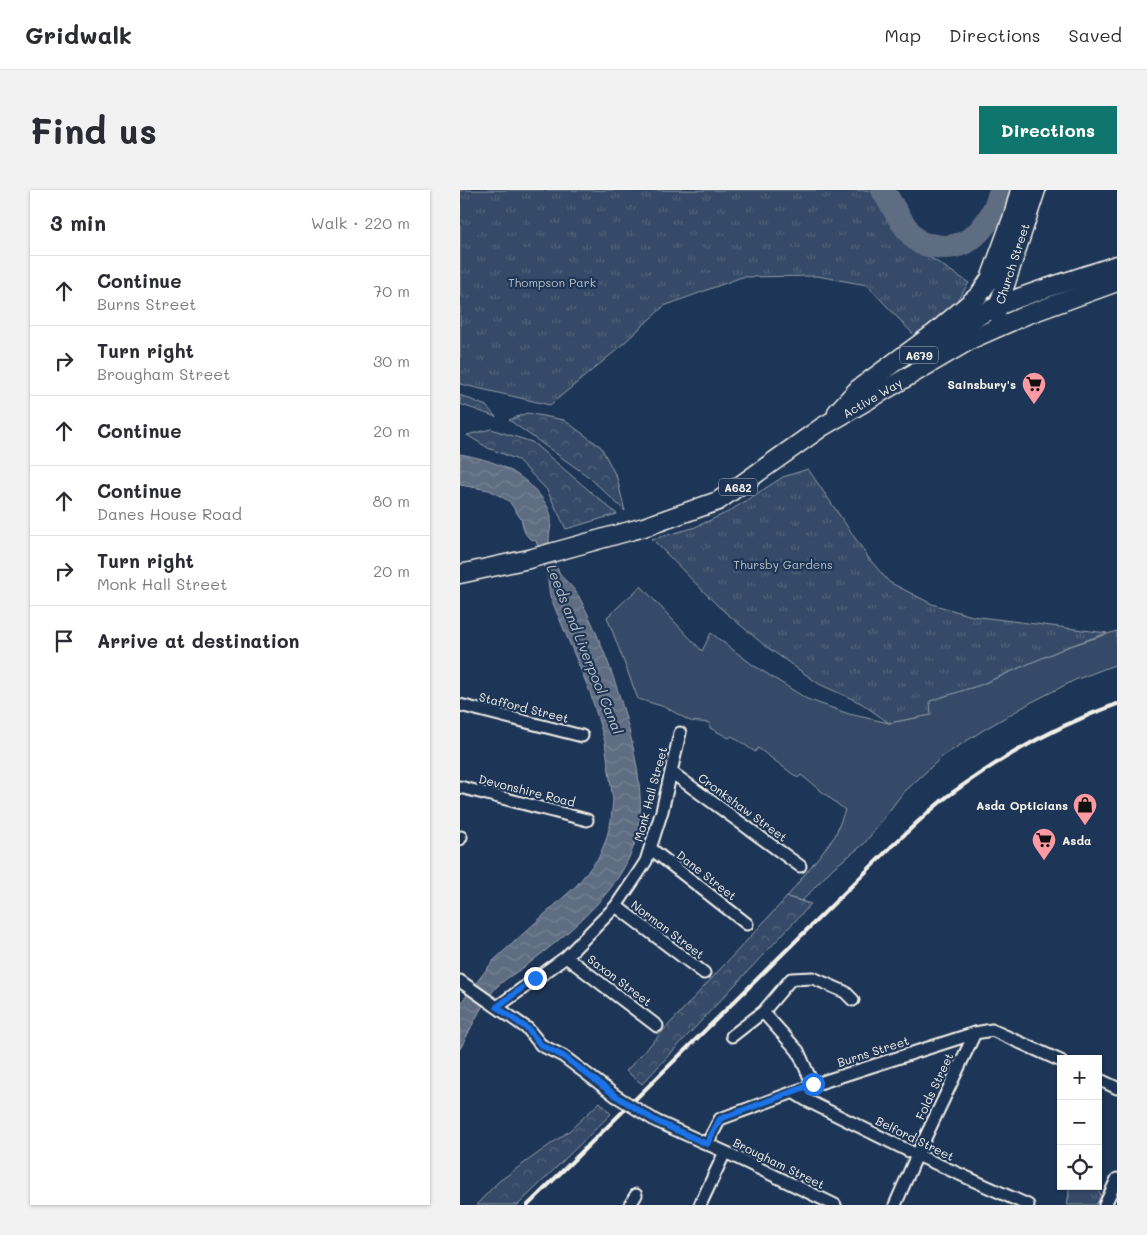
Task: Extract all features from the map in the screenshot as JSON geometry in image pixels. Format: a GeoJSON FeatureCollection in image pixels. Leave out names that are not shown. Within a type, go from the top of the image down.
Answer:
{"type":"FeatureCollection","features":[{"type":"Feature","properties":{"kind":"main road","name":"Church Street"},"geometry":{"type":"LineString","coordinates":[[953,317],[978,295],[990,279],[1013,216],[1020,190]]}},
{"type":"Feature","properties":{"kind":"main road","name":"Church Street"},"geometry":{"type":"LineString","coordinates":[[984,333],[999,306],[1036,190]]}},
{"type":"Feature","properties":{"kind":"main road","name":"Active Way"},"geometry":{"type":"LineString","coordinates":[[841,408],[965,324],[999,306],[1026,295],[1117,265]]}},
{"type":"Feature","properties":{"kind":"main road"},"geometry":{"type":"LineString","coordinates":[[990,279],[992,290],[999,306],[1009,312],[1026,315]]}},
{"type":"Feature","properties":{"kind":"main road","name":"Active Way"},"geometry":{"type":"LineString","coordinates":[[822,427],[984,333],[1026,315],[1117,282]]}},
{"type":"Feature","properties":{"kind":"main road","name":"Active Way"},"geometry":{"type":"LineString","coordinates":[[822,427],[858,389],[953,317]]}},
{"type":"Feature","properties":{"kind":"main road","name":"A682"},"geometry":{"type":"LineString","coordinates":[[460,574],[529,559],[636,529],[718,501],[822,427]]}},
{"type":"Feature","properties":{"kind":"street","name":"Stafford Street"},"geometry":{"type":"LineString","coordinates":[[460,705],[582,736]]}},
{"type":"Feature","properties":{"kind":"street","name":"Monk Hall Street"},"geometry":{"type":"LineString","coordinates":[[495,1005],[566,957],[616,906],[646,861],[662,811],[680,733]]}},
{"type":"Feature","properties":{"kind":"street","name":"Cronkshaw Street"},"geometry":{"type":"LineString","coordinates":[[671,772],[800,866]]}},
{"type":"Feature","properties":{"kind":"street","name":"Devonshire Road"},"geometry":{"type":"LineString","coordinates":[[460,787],[587,820]]}},
{"type":"Feature","properties":{"kind":"street","name":"Dane Street"},"geometry":{"type":"LineString","coordinates":[[650,848],[748,924]]}},
{"type":"Feature","properties":{"kind":"street","name":"Norman Street"},"geometry":{"type":"LineString","coordinates":[[616,906],[704,973]]}},
{"type":"Feature","properties":{"kind":"street","name":"Saxon Street"},"geometry":{"type":"LineString","coordinates":[[566,957],[657,1026]]}},
{"type":"Feature","properties":{"kind":"street"},"geometry":{"type":"LineString","coordinates":[[732,1036],[763,1012],[791,979],[813,978],[845,992],[853,1000]]}},
{"type":"Feature","properties":{"kind":"street","name":"Brougham Street"},"geometry":{"type":"LineString","coordinates":[[461,981],[528,1029],[541,1045],[563,1056],[616,1096],[656,1121],[835,1205]]}},
{"type":"Feature","properties":{"kind":"street"},"geometry":{"type":"LineString","coordinates":[[763,1012],[798,1051],[813,1084]]}},
{"type":"Feature","properties":{"kind":"street","name":"Burns Street"},"geometry":{"type":"LineString","coordinates":[[707,1144],[720,1119],[813,1084],[975,1033],[992,1030],[1057,1059]]}},
{"type":"Feature","properties":{"kind":"street","name":"Folds Street"},"geometry":{"type":"LineString","coordinates":[[895,1205],[975,1033]]}},
{"type":"Feature","properties":{"kind":"street"},"geometry":{"type":"LineString","coordinates":[[1102,1081],[1117,1088]]}},
{"type":"Feature","properties":{"kind":"street","name":"Belford Street"},"geometry":{"type":"LineString","coordinates":[[793,1092],[917,1155],[1028,1205]]}},
{"type":"Feature","properties":{"kind":"street"},"geometry":{"type":"LineString","coordinates":[[700,1205],[725,1152]]}},
{"type":"Feature","properties":{"kind":"street"},"geometry":{"type":"LineString","coordinates":[[1105,1205],[1117,1179]]}},
{"type":"Feature","properties":{"kind":"green space","name":"Thompson Park"},"geometry":{"type":"Polygon","coordinates":[[[460,190],[878,190],[885,205],[913,246],[969,283],[949,312],[914,335],[867,285],[817,276],[742,277],[664,306],[613,353],[550,405],[460,384],[460,190]]]}},
{"type":"Feature","properties":{"kind":"green space"},"geometry":{"type":"Polygon","coordinates":[[[460,395],[486,406],[496,417],[460,404],[460,395]]]}},
{"type":"Feature","properties":{"kind":"green space"},"geometry":{"type":"Polygon","coordinates":[[[527,413],[564,420],[601,447],[617,478],[625,511],[589,477],[509,420],[527,413]]]}},
{"type":"Feature","properties":{"kind":"green space"},"geometry":{"type":"Polygon","coordinates":[[[491,429],[532,442],[617,514],[566,529],[547,490],[518,460],[488,448],[467,435],[491,429]]]}},
{"type":"Feature","properties":{"kind":"green space","name":"Thursby Gardens"},"geometry":{"type":"Polygon","coordinates":[[[808,469],[870,560],[889,582],[932,604],[972,616],[1107,633],[1067,647],[980,685],[930,701],[931,715],[889,723],[861,703],[819,684],[764,645],[718,606],[652,539],[693,528],[728,512],[783,477],[808,469]]]}},
{"type":"Feature","properties":{"kind":"green space"},"geometry":{"type":"Polygon","coordinates":[[[641,586],[702,651],[711,633],[753,665],[807,699],[849,714],[889,723],[930,715],[929,701],[980,685],[1067,647],[1117,631],[1117,664],[1075,680],[1032,702],[943,756],[902,794],[864,844],[833,868],[802,901],[787,897],[835,836],[845,810],[801,775],[798,778],[758,748],[755,752],[732,736],[729,738],[710,728],[710,723],[690,721],[665,707],[638,699],[607,617],[641,586]]]}},
{"type":"Feature","properties":{"kind":"green space"},"geometry":{"type":"Polygon","coordinates":[[[787,897],[811,904],[642,1084],[626,1071],[787,897]]]}},
{"type":"Feature","properties":{"kind":"green space"},"geometry":{"type":"Polygon","coordinates":[[[600,1102],[611,1114],[518,1205],[476,1205],[498,1182],[569,1131],[600,1102]]]}},
{"type":"Feature","properties":{"kind":"green space"},"geometry":{"type":"Polygon","coordinates":[[[1069,1190],[1099,1190],[1101,1196],[1096,1205],[1067,1205],[1069,1190]]]}},
{"type":"Feature","properties":{"kind":"water","name":"Leeds and Liverpool Canal"},"geometry":{"type":"Polygon","coordinates":[[[460,454],[484,459],[515,473],[533,488],[548,507],[551,520],[549,543],[551,552],[559,572],[578,595],[589,618],[624,710],[638,777],[640,806],[638,831],[631,853],[620,874],[606,894],[552,946],[497,986],[480,1011],[460,1049],[460,1004],[493,961],[576,886],[599,857],[611,821],[613,800],[605,742],[590,692],[550,596],[547,574],[536,541],[529,538],[525,533],[521,519],[509,501],[489,490],[460,485],[460,454]]]}},
{"type":"Feature","properties":{"kind":"waterway"},"geometry":{"type":"LineString","coordinates":[[883,190],[900,219],[916,239],[924,244],[949,247],[960,244],[979,232],[992,212],[1001,190]]}},
{"type":"Feature","properties":{"kind":"railway"},"geometry":{"type":"LineString","coordinates":[[528,1205],[892,846],[937,805],[971,779],[1031,742],[1095,712],[1117,704]]}},
{"type":"Feature","properties":{"kind":"place","name":"Sainsbury's"},"geometry":{"type":"Point","coordinates":[1034,405]}},
{"type":"Feature","properties":{"kind":"place","name":"Asda Opticians"},"geometry":{"type":"Point","coordinates":[1085,826]}},
{"type":"Feature","properties":{"kind":"place","name":"Asda"},"geometry":{"type":"Point","coordinates":[1044,861]}},
{"type":"Feature","properties":{"kind":"route"},"geometry":{"type":"LineString","coordinates":[[535,978],[497,1007],[528,1029],[545,1048],[563,1056],[616,1096],[656,1121],[707,1144],[720,1119],[813,1084]]}}]}
